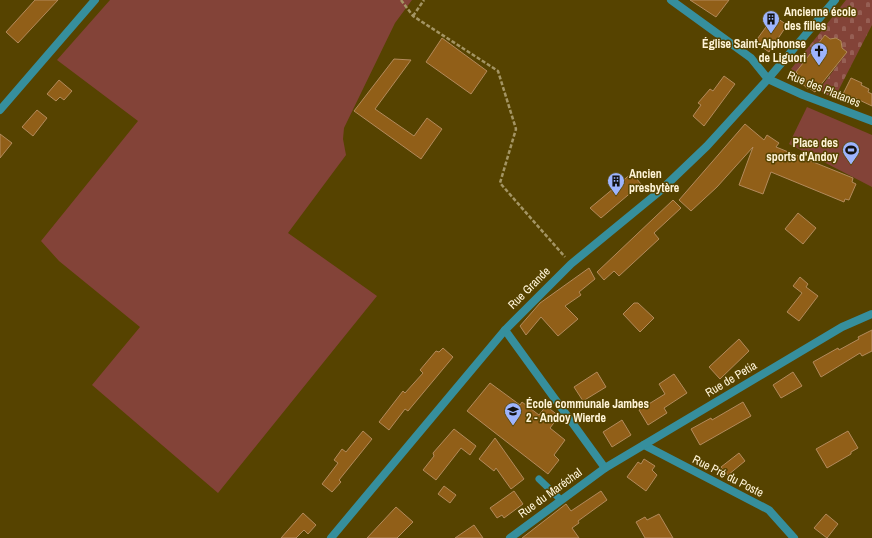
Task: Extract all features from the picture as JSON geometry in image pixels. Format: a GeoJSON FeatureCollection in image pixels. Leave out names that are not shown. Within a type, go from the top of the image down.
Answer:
{"type":"FeatureCollection","features":[{"type":"Feature","properties":{"kind":"street"},"geometry":{"type":"LineString","coordinates":[[0,110],[94,0]]}},
{"type":"Feature","properties":{"kind":"street"},"geometry":{"type":"LineString","coordinates":[[671,0],[751,58],[768,78]]}},
{"type":"Feature","properties":{"kind":"street","name":"Rue Grande"},"geometry":{"type":"LineString","coordinates":[[331,538],[505,330],[571,264],[660,191],[707,146],[835,0]]}},
{"type":"Feature","properties":{"kind":"street","name":"Rue des Platanes"},"geometry":{"type":"LineString","coordinates":[[768,78],[803,95],[872,121]]}},
{"type":"Feature","properties":{"kind":"street","name":"Rue de Petia"},"geometry":{"type":"LineString","coordinates":[[605,468],[842,327],[872,314]]}},
{"type":"Feature","properties":{"kind":"street"},"geometry":{"type":"LineString","coordinates":[[505,330],[605,468]]}},
{"type":"Feature","properties":{"kind":"street","name":"Rue Pré du Poste"},"geometry":{"type":"LineString","coordinates":[[644,445],[769,510],[794,538]]}},
{"type":"Feature","properties":{"kind":"street","name":"Rue du Maréchal"},"geometry":{"type":"LineString","coordinates":[[510,538],[605,468]]}},
{"type":"Feature","properties":{"kind":"lane"},"geometry":{"type":"LineString","coordinates":[[539,479],[562,500]]}},
{"type":"Feature","properties":{"kind":"path"},"geometry":{"type":"LineString","coordinates":[[401,0],[413,16],[498,71],[516,129],[500,183],[571,264]]}},
{"type":"Feature","properties":{"kind":"path"},"geometry":{"type":"LineString","coordinates":[[413,16],[424,0]]}},
{"type":"Feature","properties":{"kind":"green space"},"geometry":{"type":"Polygon","coordinates":[[[110,0],[412,0],[395,23],[344,128],[343,139],[346,155],[288,233],[377,296],[218,493],[92,385],[140,327],[59,261],[41,241],[138,121],[57,60],[110,0]]]}},
{"type":"Feature","properties":{"kind":"green space"},"geometry":{"type":"Polygon","coordinates":[[[846,0],[872,0],[872,25],[834,99],[819,90],[847,52],[842,48],[841,41],[837,38],[830,39],[825,35],[796,72],[791,69],[846,0]]]}},
{"type":"Feature","properties":{"kind":"green space","name":"Place des sports d'Andoy"},"geometry":{"type":"Polygon","coordinates":[[[807,107],[872,135],[872,187],[789,144],[807,107]]]}},
{"type":"Feature","properties":{"kind":"building"},"geometry":{"type":"Polygon","coordinates":[[[35,0],[58,0],[18,43],[6,32],[35,0]]]}},
{"type":"Feature","properties":{"kind":"building"},"geometry":{"type":"Polygon","coordinates":[[[690,0],[729,0],[716,17],[690,0]]]}},
{"type":"Feature","properties":{"kind":"building","name":"Ancienne école des filles"},"geometry":{"type":"Polygon","coordinates":[[[774,16],[787,25],[769,52],[755,42],[774,16]]]}},
{"type":"Feature","properties":{"kind":"building","name":"Église Saint-Alphonse de Liguori"},"geometry":{"type":"Polygon","coordinates":[[[825,35],[830,39],[836,38],[841,41],[842,48],[847,52],[815,92],[809,88],[808,89],[795,77],[798,74],[796,72],[825,35]]]}},
{"type":"Feature","properties":{"kind":"building"},"geometry":{"type":"Polygon","coordinates":[[[442,38],[487,71],[471,94],[426,62],[442,38]]]}},
{"type":"Feature","properties":{"kind":"building"},"geometry":{"type":"Polygon","coordinates":[[[394,59],[411,60],[375,109],[414,136],[427,118],[442,129],[421,159],[354,111],[394,59]]]}},
{"type":"Feature","properties":{"kind":"building"},"geometry":{"type":"Polygon","coordinates":[[[724,76],[735,84],[704,126],[693,116],[701,105],[698,103],[710,89],[713,91],[724,76]]]}},
{"type":"Feature","properties":{"kind":"building"},"geometry":{"type":"Polygon","coordinates":[[[851,78],[862,83],[861,85],[869,89],[868,92],[872,94],[872,106],[855,98],[854,101],[842,96],[851,78]]]}},
{"type":"Feature","properties":{"kind":"building"},"geometry":{"type":"Polygon","coordinates":[[[59,80],[72,91],[64,100],[60,97],[56,101],[47,94],[59,80]]]}},
{"type":"Feature","properties":{"kind":"building"},"geometry":{"type":"Polygon","coordinates":[[[37,110],[47,118],[33,136],[22,127],[37,110]]]}},
{"type":"Feature","properties":{"kind":"building"},"geometry":{"type":"Polygon","coordinates":[[[745,124],[764,140],[767,135],[779,143],[776,147],[853,178],[852,182],[856,184],[849,200],[845,199],[844,202],[771,172],[763,194],[739,185],[753,147],[717,187],[691,211],[679,200],[745,124]]]}},
{"type":"Feature","properties":{"kind":"building"},"geometry":{"type":"Polygon","coordinates":[[[0,134],[12,143],[0,158],[0,134]]]}},
{"type":"Feature","properties":{"kind":"building","name":"Ancien presbytère"},"geometry":{"type":"Polygon","coordinates":[[[632,173],[641,184],[601,218],[590,208],[632,173]]]}},
{"type":"Feature","properties":{"kind":"building"},"geometry":{"type":"Polygon","coordinates":[[[673,200],[681,208],[654,233],[659,239],[619,276],[614,271],[604,280],[597,272],[673,200]]]}},
{"type":"Feature","properties":{"kind":"building"},"geometry":{"type":"Polygon","coordinates":[[[798,213],[816,228],[803,244],[785,229],[798,213]]]}},
{"type":"Feature","properties":{"kind":"building"},"geometry":{"type":"Polygon","coordinates":[[[589,268],[595,279],[579,292],[581,295],[565,306],[578,319],[558,336],[541,317],[526,335],[520,326],[540,303],[589,268]]]}},
{"type":"Feature","properties":{"kind":"building"},"geometry":{"type":"Polygon","coordinates":[[[800,277],[808,284],[806,287],[818,296],[799,321],[787,312],[802,293],[793,286],[800,277]]]}},
{"type":"Feature","properties":{"kind":"building"},"geometry":{"type":"Polygon","coordinates":[[[634,303],[638,303],[654,318],[640,332],[623,314],[634,303]]]}},
{"type":"Feature","properties":{"kind":"building"},"geometry":{"type":"Polygon","coordinates":[[[872,330],[872,351],[862,356],[860,353],[821,377],[813,362],[838,348],[839,350],[859,339],[858,337],[872,330]]]}},
{"type":"Feature","properties":{"kind":"building"},"geometry":{"type":"Polygon","coordinates":[[[739,339],[749,351],[720,379],[709,367],[739,339]]]}},
{"type":"Feature","properties":{"kind":"building"},"geometry":{"type":"Polygon","coordinates":[[[443,348],[453,357],[408,411],[405,409],[389,430],[379,422],[403,391],[405,393],[423,373],[420,370],[436,351],[439,352],[443,348]]]}},
{"type":"Feature","properties":{"kind":"building"},"geometry":{"type":"Polygon","coordinates":[[[597,372],[606,387],[583,401],[574,387],[597,372]]]}},
{"type":"Feature","properties":{"kind":"building"},"geometry":{"type":"Polygon","coordinates":[[[793,372],[802,386],[781,398],[773,385],[793,372]]]}},
{"type":"Feature","properties":{"kind":"building"},"geometry":{"type":"Polygon","coordinates":[[[674,374],[687,393],[664,408],[667,413],[648,425],[639,410],[665,394],[659,384],[674,374]]]}},
{"type":"Feature","properties":{"kind":"building"},"geometry":{"type":"Polygon","coordinates":[[[490,383],[520,405],[522,402],[539,415],[546,406],[559,416],[550,428],[565,440],[554,455],[559,460],[548,474],[467,411],[490,383]]]}},
{"type":"Feature","properties":{"kind":"building"},"geometry":{"type":"Polygon","coordinates":[[[743,402],[751,416],[700,445],[691,429],[711,418],[712,420],[743,402]]]}},
{"type":"Feature","properties":{"kind":"building"},"geometry":{"type":"Polygon","coordinates":[[[622,420],[631,435],[612,447],[603,432],[622,420]]]}},
{"type":"Feature","properties":{"kind":"building"},"geometry":{"type":"Polygon","coordinates":[[[454,429],[476,446],[470,455],[461,448],[436,480],[423,470],[434,456],[433,453],[454,429]]]}},
{"type":"Feature","properties":{"kind":"building"},"geometry":{"type":"Polygon","coordinates":[[[363,431],[372,439],[339,480],[341,482],[332,492],[322,484],[338,463],[334,460],[342,449],[346,452],[363,431]]]}},
{"type":"Feature","properties":{"kind":"building"},"geometry":{"type":"Polygon","coordinates":[[[848,431],[858,448],[851,452],[851,454],[827,468],[816,449],[848,431]]]}},
{"type":"Feature","properties":{"kind":"building"},"geometry":{"type":"Polygon","coordinates":[[[495,438],[524,479],[511,489],[496,468],[494,471],[479,459],[495,438]]]}},
{"type":"Feature","properties":{"kind":"building"},"geometry":{"type":"Polygon","coordinates":[[[739,453],[745,461],[728,475],[721,467],[739,453]]]}},
{"type":"Feature","properties":{"kind":"building"},"geometry":{"type":"Polygon","coordinates":[[[644,459],[655,466],[652,470],[657,475],[646,491],[627,477],[638,462],[641,464],[644,459]]]}},
{"type":"Feature","properties":{"kind":"building"},"geometry":{"type":"Polygon","coordinates":[[[444,486],[456,495],[450,503],[438,494],[444,486]]]}},
{"type":"Feature","properties":{"kind":"building"},"geometry":{"type":"Polygon","coordinates":[[[514,491],[523,504],[504,518],[502,515],[497,518],[490,508],[514,491]]]}},
{"type":"Feature","properties":{"kind":"building"},"geometry":{"type":"Polygon","coordinates":[[[601,491],[607,500],[578,521],[579,523],[572,528],[579,538],[522,538],[566,504],[571,511],[601,491]]]}},
{"type":"Feature","properties":{"kind":"building"},"geometry":{"type":"Polygon","coordinates":[[[396,507],[413,522],[397,538],[367,538],[396,507]]]}},
{"type":"Feature","properties":{"kind":"building"},"geometry":{"type":"Polygon","coordinates":[[[303,513],[316,525],[308,534],[304,530],[296,538],[281,538],[303,513]]]}},
{"type":"Feature","properties":{"kind":"building"},"geometry":{"type":"Polygon","coordinates":[[[659,514],[673,538],[645,538],[636,522],[645,517],[647,520],[659,514]]]}},
{"type":"Feature","properties":{"kind":"building"},"geometry":{"type":"Polygon","coordinates":[[[826,514],[838,524],[827,538],[814,528],[826,514]]]}},
{"type":"Feature","properties":{"kind":"building"},"geometry":{"type":"Polygon","coordinates":[[[474,525],[483,538],[455,538],[474,525]]]}},
{"type":"Feature","properties":{"kind":"place","name":"Ancienne école des filles"},"geometry":{"type":"Point","coordinates":[771,34]}},
{"type":"Feature","properties":{"kind":"place","name":"Église Saint-Alphonse de Liguori"},"geometry":{"type":"Point","coordinates":[819,66]}},
{"type":"Feature","properties":{"kind":"place","name":"Place des sports d'Andoy"},"geometry":{"type":"Point","coordinates":[851,165]}},
{"type":"Feature","properties":{"kind":"place","name":"Ancien presbytère"},"geometry":{"type":"Point","coordinates":[616,196]}},
{"type":"Feature","properties":{"kind":"place","name":"École communale Jambes 2 - Andoy Wierde"},"geometry":{"type":"Point","coordinates":[513,426]}}]}
